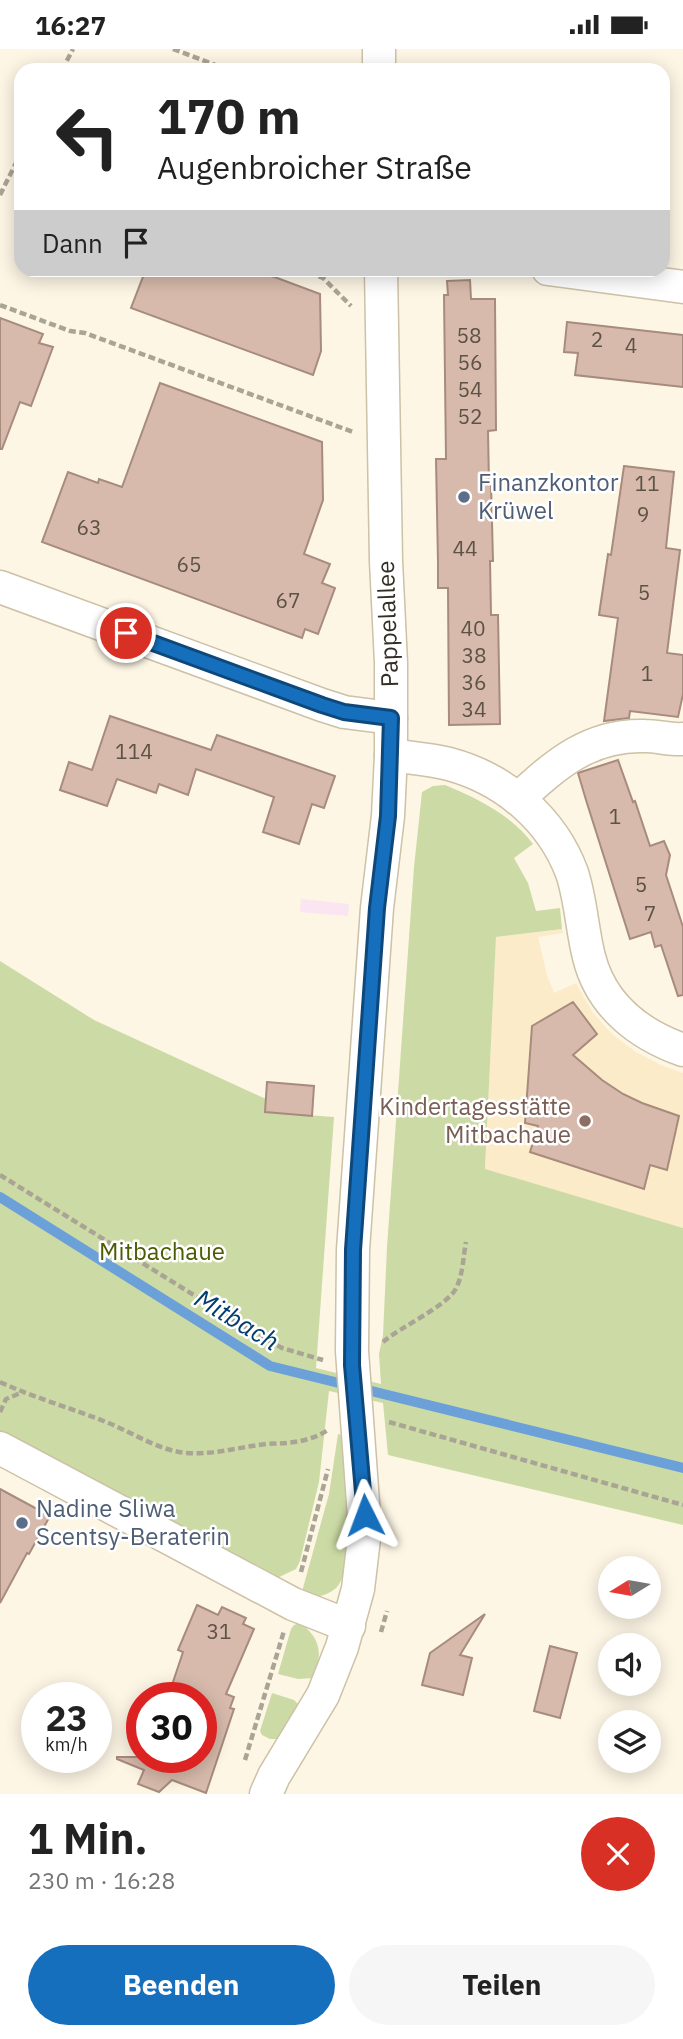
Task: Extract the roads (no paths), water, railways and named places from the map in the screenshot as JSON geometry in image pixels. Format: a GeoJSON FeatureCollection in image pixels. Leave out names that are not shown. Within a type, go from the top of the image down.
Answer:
{"type":"FeatureCollection","features":[{"type":"Feature","properties":{"kind":"street","name":"Pappelallee"},"geometry":{"type":"LineString","coordinates":[[266,1794],[323,1695],[349,1626],[358,1589],[365,1530],[354,1387],[352,1276],[377,908],[388,816],[391,755],[381,277]]}},
{"type":"Feature","properties":{"kind":"street"},"geometry":{"type":"LineString","coordinates":[[608,277],[683,287]]}},
{"type":"Feature","properties":{"kind":"street"},"geometry":{"type":"LineString","coordinates":[[0,587],[322,705],[344,712],[391,718]]}},
{"type":"Feature","properties":{"kind":"street"},"geometry":{"type":"LineString","coordinates":[[518,799],[555,765],[577,751],[601,742],[645,736],[683,739]]}},
{"type":"Feature","properties":{"kind":"street"},"geometry":{"type":"LineString","coordinates":[[391,755],[448,764],[487,780],[518,799],[547,826],[573,876],[589,959],[610,1002],[648,1035],[683,1050]]}},
{"type":"Feature","properties":{"kind":"street"},"geometry":{"type":"LineString","coordinates":[[0,1448],[293,1604],[349,1626]]}},
{"type":"Feature","properties":{"kind":"waterway","name":"Mitbach"},"geometry":{"type":"LineString","coordinates":[[0,1197],[270,1366],[683,1468]]}},
{"type":"Feature","properties":{"kind":"place","name":"Finanzkontor Krüwel"},"geometry":{"type":"Point","coordinates":[464,497]}},
{"type":"Feature","properties":{"kind":"place","name":"Kindertagesstätte Mitbachaue"},"geometry":{"type":"Point","coordinates":[585,1121]}},
{"type":"Feature","properties":{"kind":"place","name":"Nadine Sliwa Scentsy-Beraterin"},"geometry":{"type":"Point","coordinates":[22,1523]}},
{"type":"Feature","properties":{"kind":"park label","name":"Mitbachaue"},"geometry":{"type":"Point","coordinates":[162,1252]}}]}
